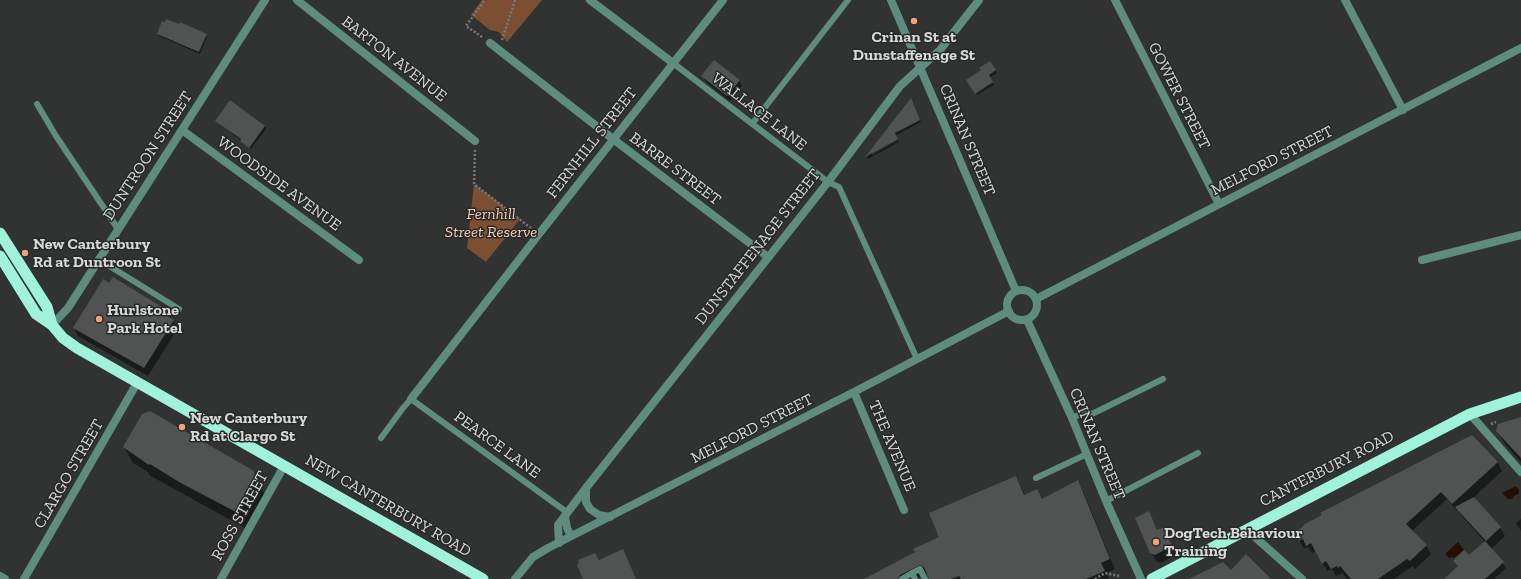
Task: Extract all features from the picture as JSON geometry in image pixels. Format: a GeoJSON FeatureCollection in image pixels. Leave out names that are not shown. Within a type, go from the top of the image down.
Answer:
{"type":"FeatureCollection","features":[{"type":"Feature","properties":{"kind":"highway","name":"NEW CANTERBURY ROAD"},"geometry":{"type":"LineString","coordinates":[[0,233],[47,307],[52,325]]}},
{"type":"Feature","properties":{"kind":"highway","name":"NEW CANTERBURY ROAD"},"geometry":{"type":"LineString","coordinates":[[0,256],[36,314],[52,325],[63,338],[77,348],[483,579]]}},
{"type":"Feature","properties":{"kind":"highway","name":"CANTERBURY ROAD"},"geometry":{"type":"LineString","coordinates":[[1152,579],[1470,414],[1521,397]]}},
{"type":"Feature","properties":{"kind":"street","name":"DUNTROON STREET"},"geometry":{"type":"LineString","coordinates":[[52,325],[65,313],[98,259],[265,0]]}},
{"type":"Feature","properties":{"kind":"street","name":"BARTON AVENUE"},"geometry":{"type":"LineString","coordinates":[[297,0],[475,141]]}},
{"type":"Feature","properties":{"kind":"street","name":"WALLACE LANE"},"geometry":{"type":"LineString","coordinates":[[590,0],[673,63]]}},
{"type":"Feature","properties":{"kind":"street","name":"FERNHILL STREET"},"geometry":{"type":"LineString","coordinates":[[411,399],[722,0]]}},
{"type":"Feature","properties":{"kind":"street","name":"CRINAN STREET"},"geometry":{"type":"LineString","coordinates":[[891,0],[1016,291]]}},
{"type":"Feature","properties":{"kind":"street","name":"DUNSTAFFENAGE STREET"},"geometry":{"type":"LineString","coordinates":[[559,543],[558,525],[586,488],[828,182],[900,86],[940,50],[979,0]]}},
{"type":"Feature","properties":{"kind":"street","name":"GOWER STREET"},"geometry":{"type":"LineString","coordinates":[[1115,0],[1219,204]]}},
{"type":"Feature","properties":{"kind":"street"},"geometry":{"type":"LineString","coordinates":[[1345,0],[1403,110]]}},
{"type":"Feature","properties":{"kind":"street","name":"BARRE STREET"},"geometry":{"type":"LineString","coordinates":[[490,43],[613,139],[768,256]]}},
{"type":"Feature","properties":{"kind":"street","name":"MELFORD STREET"},"geometry":{"type":"LineString","coordinates":[[1036,299],[1521,48]]}},
{"type":"Feature","properties":{"kind":"street","name":"WOODSIDE AVENUE"},"geometry":{"type":"LineString","coordinates":[[182,130],[359,260]]}},
{"type":"Feature","properties":{"kind":"street"},"geometry":{"type":"LineString","coordinates":[[1422,260],[1521,235]]}},
{"type":"Feature","properties":{"kind":"street"},"geometry":{"type":"LineString","coordinates":[[1026,290],[1034,295],[1038,304],[1034,314],[1027,320],[1019,320],[1009,311],[1008,306],[1010,297],[1016,291],[1026,290]]}},
{"type":"Feature","properties":{"kind":"street","name":"MELFORD STREET"},"geometry":{"type":"LineString","coordinates":[[515,579],[533,557],[571,536],[854,392],[1009,311]]}},
{"type":"Feature","properties":{"kind":"street","name":"CRINAN STREET"},"geometry":{"type":"LineString","coordinates":[[1027,320],[1088,454],[1106,501],[1141,579]]}},
{"type":"Feature","properties":{"kind":"street","name":"CLARGO STREET"},"geometry":{"type":"LineString","coordinates":[[24,579],[137,383]]}},
{"type":"Feature","properties":{"kind":"street","name":"THE AVENUE"},"geometry":{"type":"LineString","coordinates":[[854,392],[904,510]]}},
{"type":"Feature","properties":{"kind":"street"},"geometry":{"type":"LineString","coordinates":[[1470,414],[1521,472]]}},
{"type":"Feature","properties":{"kind":"street","name":"ROSS STREET"},"geometry":{"type":"LineString","coordinates":[[221,579],[284,466]]}},
{"type":"Feature","properties":{"kind":"street"},"geometry":{"type":"LineString","coordinates":[[586,488],[586,502],[590,509],[599,515],[610,517]]}},
{"type":"Feature","properties":{"kind":"street"},"geometry":{"type":"LineString","coordinates":[[566,515],[567,528],[571,536]]}},
{"type":"Feature","properties":{"kind":"street"},"geometry":{"type":"LineString","coordinates":[[1246,529],[1302,579]]}},
{"type":"Feature","properties":{"kind":"street"},"geometry":{"type":"LineString","coordinates":[[0,576],[5,579]]}},
{"type":"Feature","properties":{"kind":"lane"},"geometry":{"type":"LineString","coordinates":[[752,124],[848,0]]}},
{"type":"Feature","properties":{"kind":"lane","name":"WALLACE LANE"},"geometry":{"type":"LineString","coordinates":[[673,63],[828,182],[840,187],[917,358]]}},
{"type":"Feature","properties":{"kind":"lane"},"geometry":{"type":"LineString","coordinates":[[37,104],[56,136],[118,229]]}},
{"type":"Feature","properties":{"kind":"lane"},"geometry":{"type":"LineString","coordinates":[[98,259],[179,309]]}},
{"type":"Feature","properties":{"kind":"lane"},"geometry":{"type":"LineString","coordinates":[[1072,418],[1085,412],[1092,414],[1163,379]]}},
{"type":"Feature","properties":{"kind":"lane"},"geometry":{"type":"LineString","coordinates":[[380,438],[402,408],[411,399]]}},
{"type":"Feature","properties":{"kind":"lane","name":"PEARCE LANE"},"geometry":{"type":"LineString","coordinates":[[411,399],[566,515]]}},
{"type":"Feature","properties":{"kind":"lane"},"geometry":{"type":"LineString","coordinates":[[1106,501],[1198,453]]}},
{"type":"Feature","properties":{"kind":"lane"},"geometry":{"type":"LineString","coordinates":[[1036,478],[1088,454]]}},
{"type":"Feature","properties":{"kind":"lane"},"geometry":{"type":"LineString","coordinates":[[902,579],[914,576],[920,569],[925,579]]}},
{"type":"Feature","properties":{"kind":"path"},"geometry":{"type":"LineString","coordinates":[[485,0],[466,26],[490,43]]}},
{"type":"Feature","properties":{"kind":"path"},"geometry":{"type":"LineString","coordinates":[[499,50],[515,0]]}},
{"type":"Feature","properties":{"kind":"path"},"geometry":{"type":"LineString","coordinates":[[475,141],[474,184],[539,234]]}},
{"type":"Feature","properties":{"kind":"path"},"geometry":{"type":"LineString","coordinates":[[1491,424],[1496,422]]}},
{"type":"Feature","properties":{"kind":"path"},"geometry":{"type":"LineString","coordinates":[[1095,579],[1105,573],[1119,576]]}},
{"type":"Feature","properties":{"kind":"green space"},"geometry":{"type":"Polygon","coordinates":[[[482,0],[542,0],[507,42],[499,32],[490,30],[471,15],[482,0]]]}},
{"type":"Feature","properties":{"kind":"green space","name":"Fernhill Street Reserve"},"geometry":{"type":"Polygon","coordinates":[[[474,184],[520,219],[486,262],[467,248],[474,184]]]}},
{"type":"Feature","properties":{"kind":"shaded area"},"geometry":{"type":"Polygon","coordinates":[[[1516,486],[1519,490],[1519,494],[1514,496],[1512,499],[1508,499],[1502,493],[1516,486]]]}},
{"type":"Feature","properties":{"kind":"shaded area"},"geometry":{"type":"Polygon","coordinates":[[[1458,542],[1464,550],[1454,558],[1449,558],[1445,554],[1458,542]]]}},
{"type":"Feature","properties":{"kind":"building"},"geometry":{"type":"Polygon","coordinates":[[[166,19],[179,24],[180,22],[207,34],[199,52],[157,34],[162,21],[165,22],[166,19]]]}},
{"type":"Feature","properties":{"kind":"building"},"geometry":{"type":"Polygon","coordinates":[[[714,60],[740,80],[727,96],[701,76],[714,60]]]}},
{"type":"Feature","properties":{"kind":"building"},"geometry":{"type":"Polygon","coordinates":[[[990,61],[996,70],[989,75],[993,82],[975,94],[966,80],[981,70],[979,68],[990,61]]]}},
{"type":"Feature","properties":{"kind":"building"},"geometry":{"type":"Polygon","coordinates":[[[911,98],[920,120],[895,133],[898,139],[865,157],[911,98]]]}},
{"type":"Feature","properties":{"kind":"building"},"geometry":{"type":"Polygon","coordinates":[[[230,100],[265,126],[249,148],[240,141],[241,139],[215,121],[230,100]]]}},
{"type":"Feature","properties":{"kind":"building"},"geometry":{"type":"Polygon","coordinates":[[[113,277],[167,310],[165,314],[174,320],[144,368],[73,328],[103,279],[109,283],[113,277]]]}},
{"type":"Feature","properties":{"kind":"building"},"geometry":{"type":"Polygon","coordinates":[[[150,411],[254,471],[255,478],[236,512],[179,482],[150,464],[149,465],[123,447],[142,414],[150,411]]]}},
{"type":"Feature","properties":{"kind":"building"},"geometry":{"type":"Polygon","coordinates":[[[1521,417],[1521,458],[1496,431],[1498,424],[1521,417]]]}},
{"type":"Feature","properties":{"kind":"building"},"geometry":{"type":"Polygon","coordinates":[[[1472,435],[1498,462],[1452,504],[1441,492],[1406,524],[1427,545],[1410,561],[1407,559],[1378,579],[1351,579],[1340,566],[1338,568],[1337,566],[1331,569],[1326,561],[1322,564],[1311,543],[1306,546],[1303,539],[1299,541],[1294,532],[1304,526],[1303,525],[1322,515],[1320,513],[1472,435]]]}},
{"type":"Feature","properties":{"kind":"building"},"geometry":{"type":"Polygon","coordinates":[[[1016,476],[1024,495],[1037,489],[1042,499],[1078,480],[1110,559],[1101,563],[1105,571],[1086,579],[961,579],[959,576],[951,579],[929,579],[924,567],[920,565],[900,575],[898,579],[864,579],[915,552],[913,549],[939,537],[929,513],[1016,476]]]}},
{"type":"Feature","properties":{"kind":"building"},"geometry":{"type":"Polygon","coordinates":[[[1474,497],[1501,527],[1486,541],[1455,507],[1474,497]]]}},
{"type":"Feature","properties":{"kind":"building"},"geometry":{"type":"Polygon","coordinates":[[[1149,511],[1157,530],[1164,527],[1172,546],[1155,555],[1150,553],[1135,518],[1149,511]]]}},
{"type":"Feature","properties":{"kind":"building"},"geometry":{"type":"Polygon","coordinates":[[[1485,541],[1504,562],[1485,579],[1444,579],[1458,566],[1453,561],[1464,550],[1469,555],[1485,541]]]}},
{"type":"Feature","properties":{"kind":"building"},"geometry":{"type":"Polygon","coordinates":[[[623,549],[636,579],[583,579],[577,565],[579,564],[578,560],[595,553],[599,560],[623,549]]]}},
{"type":"Feature","properties":{"kind":"building"},"geometry":{"type":"Polygon","coordinates":[[[1246,554],[1271,579],[1189,579],[1223,562],[1231,570],[1246,554]]]}},
{"type":"Feature","properties":{"kind":"place","name":"Crinan St at Dunstaffenage St"},"geometry":{"type":"Point","coordinates":[914,21]}},
{"type":"Feature","properties":{"kind":"place","name":"New Canterbury Rd at Duntroon St"},"geometry":{"type":"Point","coordinates":[25,253]}},
{"type":"Feature","properties":{"kind":"place","name":"Hurlstone Park Hotel"},"geometry":{"type":"Point","coordinates":[99,319]}},
{"type":"Feature","properties":{"kind":"place","name":"New Canterbury Rd at Clargo St"},"geometry":{"type":"Point","coordinates":[182,427]}},
{"type":"Feature","properties":{"kind":"place","name":"DogTech Behaviour Training"},"geometry":{"type":"Point","coordinates":[1156,542]}}]}
